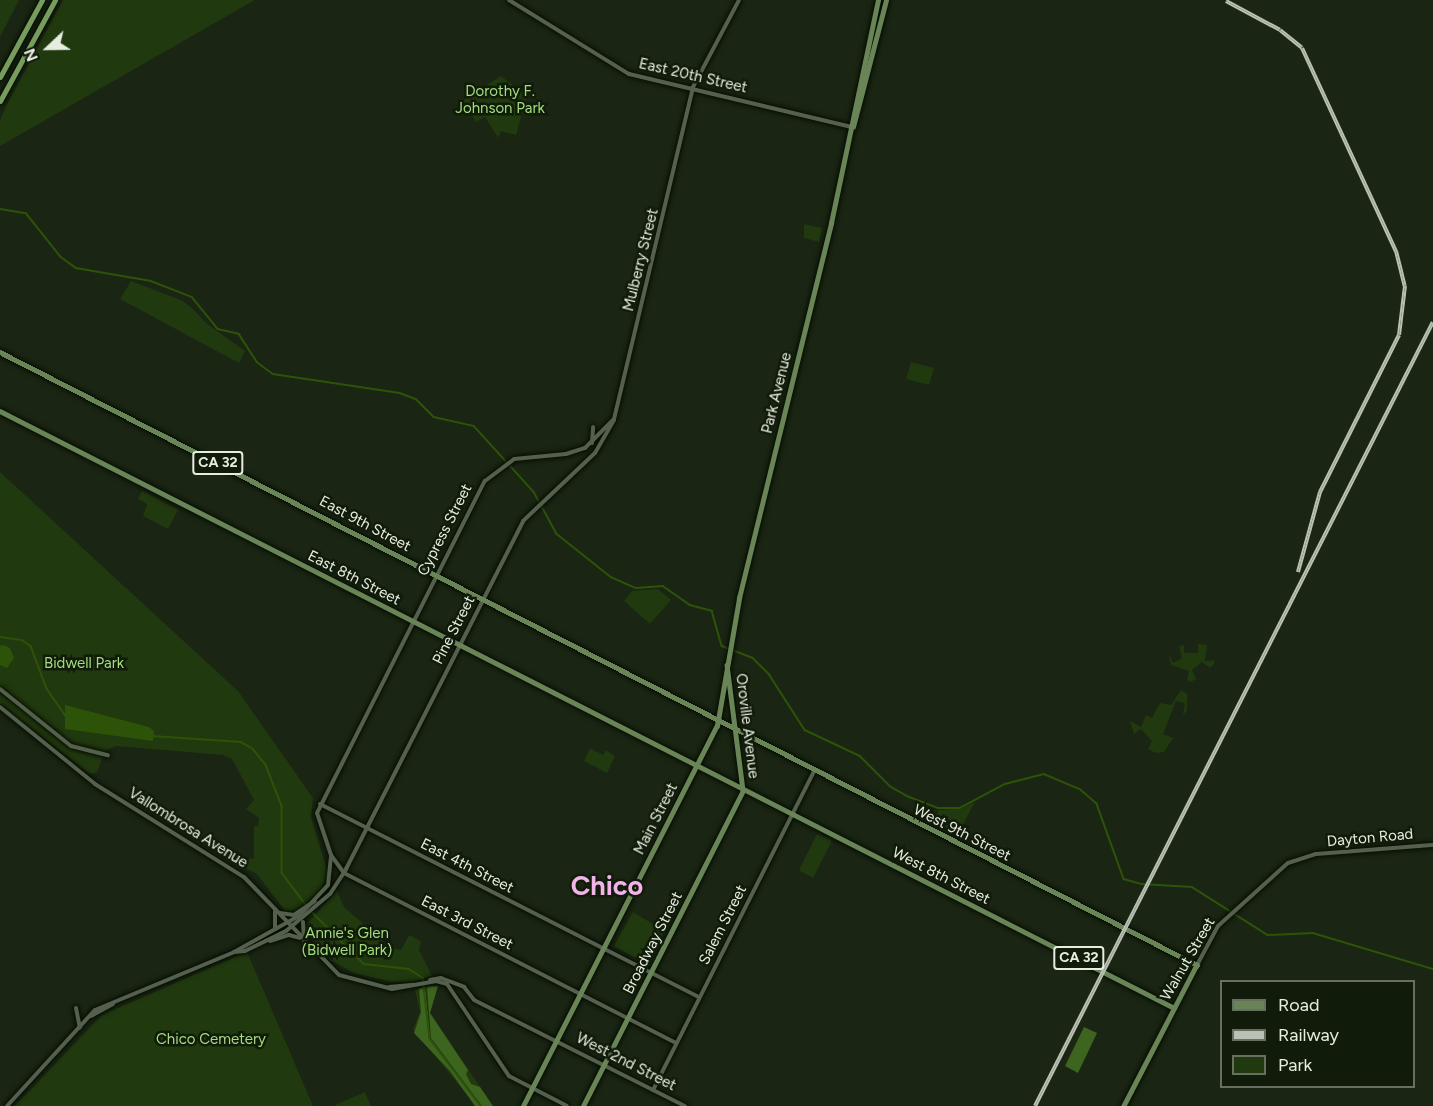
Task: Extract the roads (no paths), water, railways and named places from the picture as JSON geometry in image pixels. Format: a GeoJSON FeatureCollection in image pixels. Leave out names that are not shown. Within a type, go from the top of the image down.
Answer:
{"type":"FeatureCollection","features":[{"type":"Feature","properties":{"kind":"highway"},"geometry":{"type":"LineString","coordinates":[[0,77],[42,0]]}},
{"type":"Feature","properties":{"kind":"highway"},"geometry":{"type":"LineString","coordinates":[[0,101],[55,0]]}},
{"type":"Feature","properties":{"kind":"main road","name":"Park Avenue"},"geometry":{"type":"LineString","coordinates":[[853,127],[878,0]]}},
{"type":"Feature","properties":{"kind":"main road","name":"Park Avenue"},"geometry":{"type":"LineString","coordinates":[[727,665],[731,638],[853,127],[886,0]]}},
{"type":"Feature","properties":{"kind":"main road","name":"East 9th Street"},"geometry":{"type":"LineString","coordinates":[[0,352],[718,719]]}},
{"type":"Feature","properties":{"kind":"main road","name":"East 8th Street"},"geometry":{"type":"LineString","coordinates":[[0,411],[697,765]]}},
{"type":"Feature","properties":{"kind":"main road","name":"Main Street"},"geometry":{"type":"LineString","coordinates":[[523,1106],[697,765],[718,719],[727,665]]}},
{"type":"Feature","properties":{"kind":"main road","name":"Oroville Avenue"},"geometry":{"type":"LineString","coordinates":[[727,665],[743,790]]}},
{"type":"Feature","properties":{"kind":"main road","name":"West 9th Street"},"geometry":{"type":"LineString","coordinates":[[718,719],[736,731],[1197,965]]}},
{"type":"Feature","properties":{"kind":"main road","name":"West 8th Street"},"geometry":{"type":"LineString","coordinates":[[697,765],[1174,1008]]}},
{"type":"Feature","properties":{"kind":"main road"},"geometry":{"type":"LineString","coordinates":[[728,780],[735,780],[741,775]]}},
{"type":"Feature","properties":{"kind":"main road","name":"Broadway Street"},"geometry":{"type":"LineString","coordinates":[[583,1106],[743,790]]}},
{"type":"Feature","properties":{"kind":"main road","name":"Walnut Street"},"geometry":{"type":"LineString","coordinates":[[1124,1106],[1197,965]]}},
{"type":"Feature","properties":{"kind":"street","name":"East 20th Street"},"geometry":{"type":"LineString","coordinates":[[509,0],[618,69],[639,77],[693,87],[853,127]]}},
{"type":"Feature","properties":{"kind":"street","name":"Mulberry Street"},"geometry":{"type":"LineString","coordinates":[[602,434],[614,419],[693,87],[739,0]]}},
{"type":"Feature","properties":{"kind":"street","name":"Pine Street"},"geometry":{"type":"LineString","coordinates":[[306,912],[328,896],[344,873],[523,521],[595,453],[609,434],[614,419]]}},
{"type":"Feature","properties":{"kind":"street"},"geometry":{"type":"LineString","coordinates":[[592,443],[593,427]]}},
{"type":"Feature","properties":{"kind":"street","name":"Cypress Street"},"geometry":{"type":"LineString","coordinates":[[320,804],[481,487],[502,465],[514,459],[572,453],[592,443],[602,434]]}},
{"type":"Feature","properties":{"kind":"street"},"geometry":{"type":"LineString","coordinates":[[0,689],[71,746],[108,755]]}},
{"type":"Feature","properties":{"kind":"street","name":"Vallombrosa Avenue"},"geometry":{"type":"LineString","coordinates":[[0,707],[96,784],[244,877],[302,940],[339,975],[387,987],[415,986],[430,981]]}},
{"type":"Feature","properties":{"kind":"street","name":"Salem Street"},"geometry":{"type":"LineString","coordinates":[[653,1090],[814,771]]}},
{"type":"Feature","properties":{"kind":"street"},"geometry":{"type":"LineString","coordinates":[[320,804],[317,817],[331,855],[344,873]]}},
{"type":"Feature","properties":{"kind":"street","name":"East 4th Street"},"geometry":{"type":"LineString","coordinates":[[320,804],[699,997]]}},
{"type":"Feature","properties":{"kind":"street","name":"Dayton Road"},"geometry":{"type":"LineString","coordinates":[[1308,856],[1433,845]]}},
{"type":"Feature","properties":{"kind":"street"},"geometry":{"type":"LineString","coordinates":[[234,952],[306,912],[324,891],[330,879],[331,855]]}},
{"type":"Feature","properties":{"kind":"street","name":"Walnut Street"},"geometry":{"type":"LineString","coordinates":[[1197,965],[1213,933],[1235,908],[1275,871],[1308,856]]}},
{"type":"Feature","properties":{"kind":"street","name":"East 3rd Street"},"geometry":{"type":"LineString","coordinates":[[344,873],[676,1042]]}},
{"type":"Feature","properties":{"kind":"street"},"geometry":{"type":"LineString","coordinates":[[274,931],[276,911],[291,916],[306,912]]}},
{"type":"Feature","properties":{"kind":"street"},"geometry":{"type":"LineString","coordinates":[[7,1106],[91,1016],[113,1004],[234,952],[289,935],[302,940],[306,912]]}},
{"type":"Feature","properties":{"kind":"street"},"geometry":{"type":"LineString","coordinates":[[266,941],[303,921]]}},
{"type":"Feature","properties":{"kind":"street"},"geometry":{"type":"LineString","coordinates":[[430,981],[441,978],[465,988],[468,994],[464,1000],[458,1000]]}},
{"type":"Feature","properties":{"kind":"street"},"geometry":{"type":"LineString","coordinates":[[430,981],[444,982],[454,992],[507,1075],[567,1106]]}},
{"type":"Feature","properties":{"kind":"street"},"geometry":{"type":"LineString","coordinates":[[454,992],[458,987]]}},
{"type":"Feature","properties":{"kind":"street","name":"West 2nd Street"},"geometry":{"type":"LineString","coordinates":[[468,994],[685,1106]]}},
{"type":"Feature","properties":{"kind":"street"},"geometry":{"type":"LineString","coordinates":[[76,1008],[80,1028]]}},
{"type":"Feature","properties":{"kind":"waterway"},"geometry":{"type":"LineString","coordinates":[[0,209],[26,213],[61,257],[76,268],[151,281],[192,297],[218,329],[239,334],[257,362],[273,374],[400,393],[416,399],[434,417],[474,426],[534,492],[557,534],[611,577],[636,588],[663,586],[690,605],[712,611],[722,646],[753,658],[769,674],[805,730],[860,756],[891,787],[907,796],[939,808],[960,808],[1005,784],[1044,774],[1080,789],[1097,804],[1124,879],[1141,884],[1192,887],[1268,935],[1313,933],[1433,969]]}},
{"type":"Feature","properties":{"kind":"waterway"},"geometry":{"type":"LineString","coordinates":[[0,637],[22,640],[31,646],[47,689],[66,716]]}},
{"type":"Feature","properties":{"kind":"waterway"},"geometry":{"type":"LineString","coordinates":[[152,736],[241,742],[253,749],[266,765],[282,806],[282,873],[307,906]]}},
{"type":"Feature","properties":{"kind":"waterway"},"geometry":{"type":"LineString","coordinates":[[312,912],[364,964],[409,969],[423,978],[430,1039],[481,1106]]}},
{"type":"Feature","properties":{"kind":"railway"},"geometry":{"type":"LineString","coordinates":[[1226,1],[1280,30],[1302,48],[1396,251],[1405,286],[1399,335],[1320,492],[1298,572]]}},
{"type":"Feature","properties":{"kind":"railway"},"geometry":{"type":"LineString","coordinates":[[1035,1106],[1433,322]]}},
{"type":"Feature","properties":{"kind":"district","name":"Chico"},"geometry":{"type":"Point","coordinates":[607,886]}},
{"type":"Feature","properties":{"kind":"park label","name":"Dorothy F. Johnson Park"},"geometry":{"type":"Point","coordinates":[500,100]}},
{"type":"Feature","properties":{"kind":"park label","name":"Bidwell Park"},"geometry":{"type":"Point","coordinates":[84,664]}},
{"type":"Feature","properties":{"kind":"park label","name":"Annie's Glen (Bidwell Park)"},"geometry":{"type":"Point","coordinates":[347,942]}},
{"type":"Feature","properties":{"kind":"park label","name":"Chico Cemetery"},"geometry":{"type":"Point","coordinates":[211,1040]}}]}
